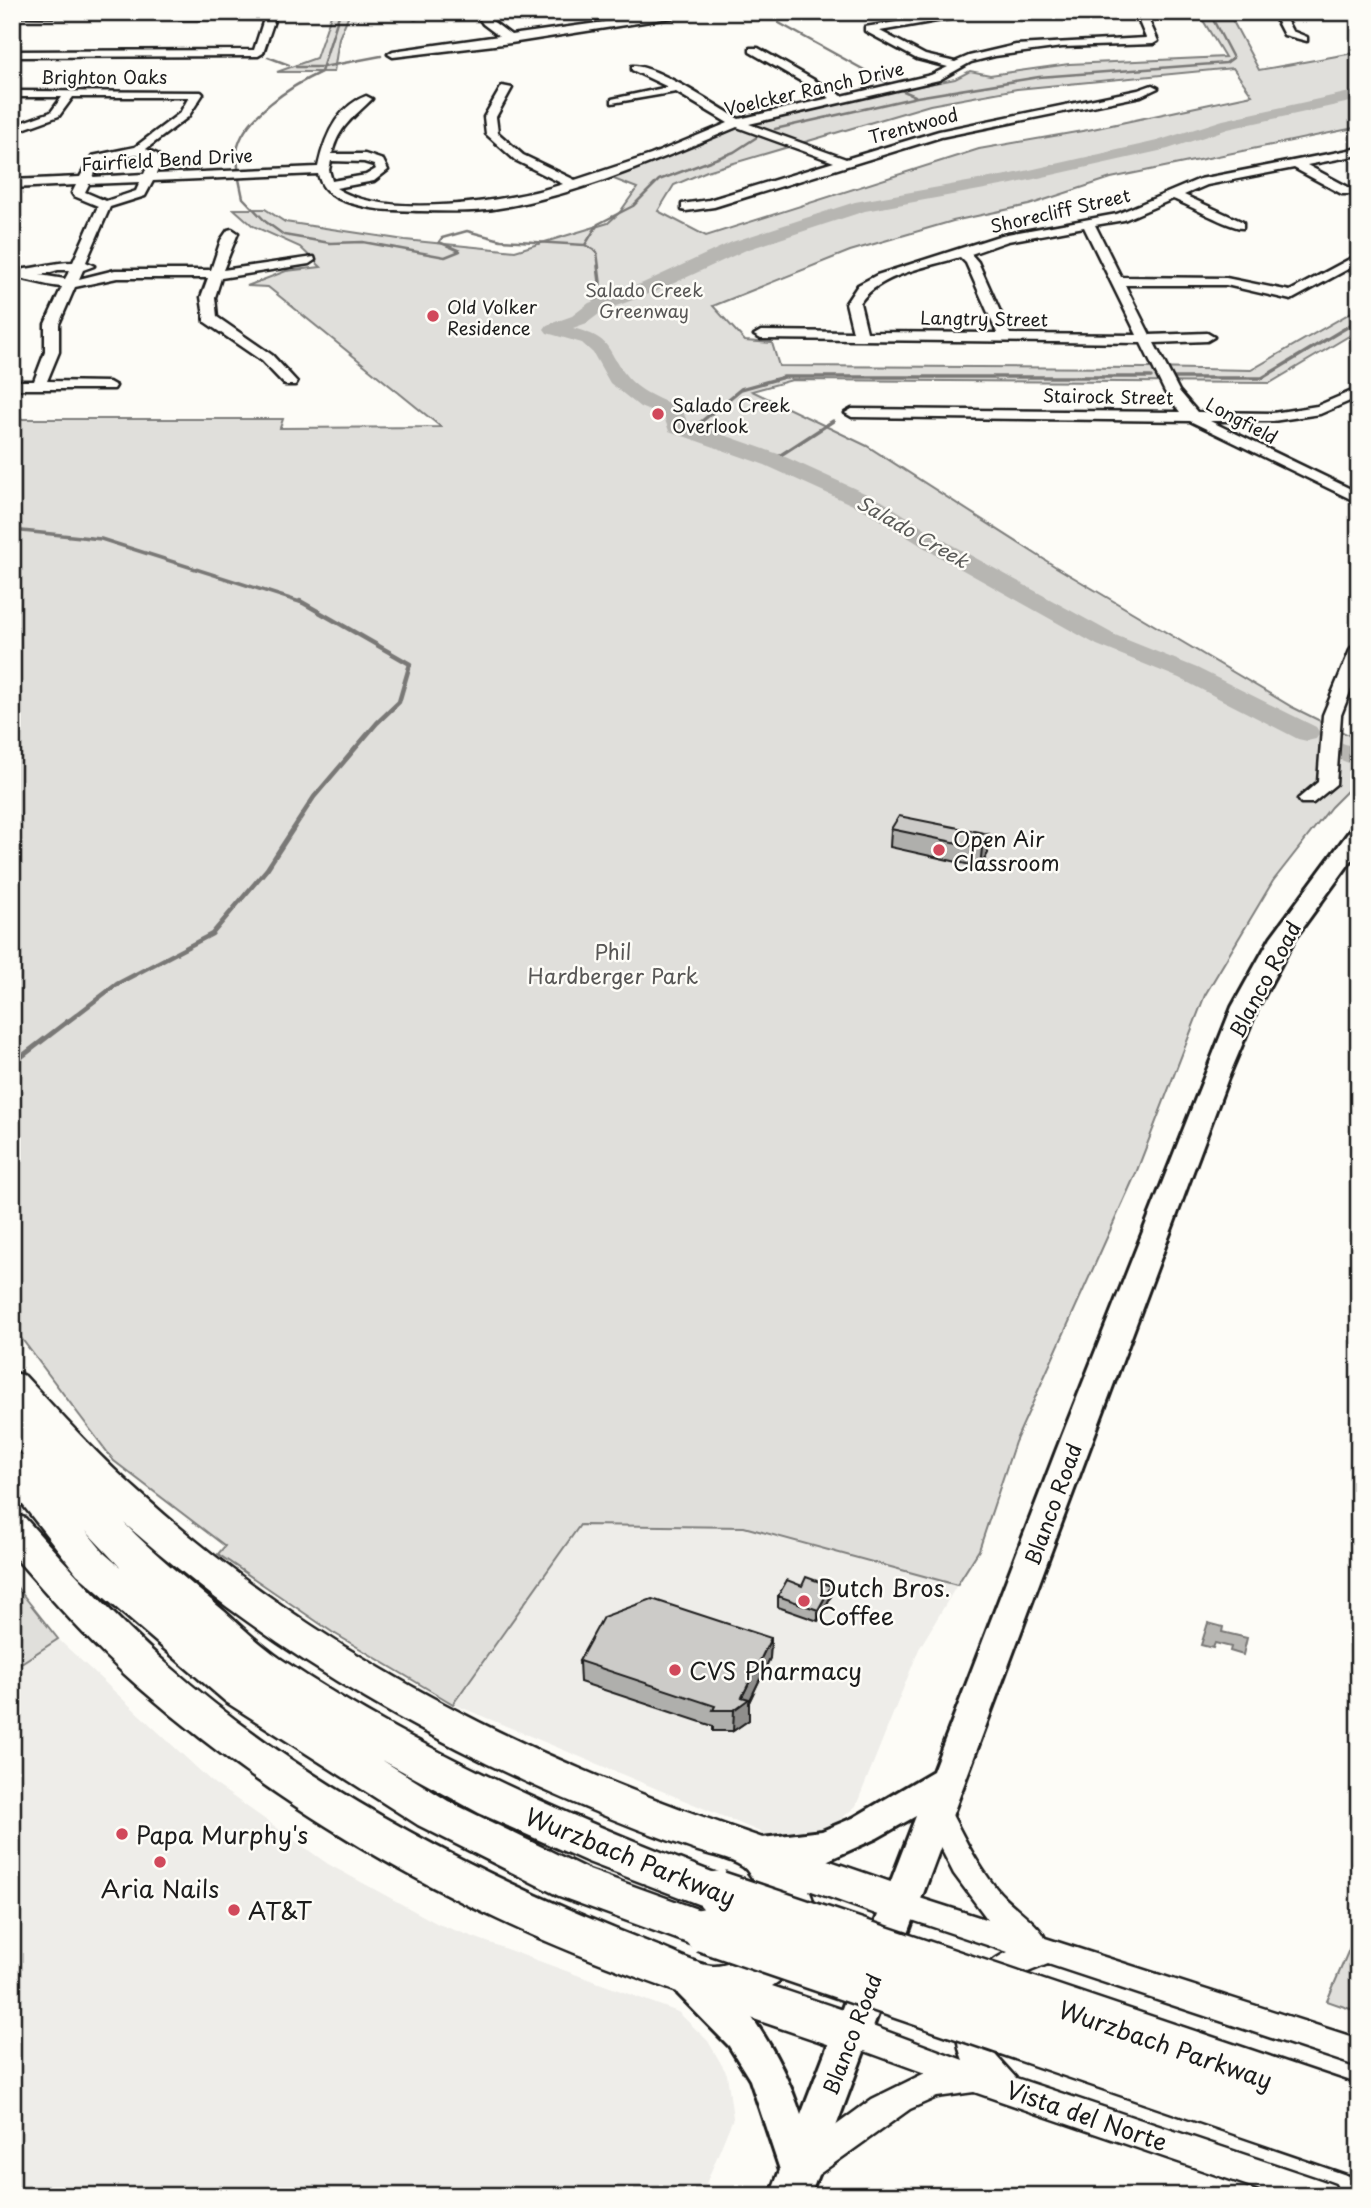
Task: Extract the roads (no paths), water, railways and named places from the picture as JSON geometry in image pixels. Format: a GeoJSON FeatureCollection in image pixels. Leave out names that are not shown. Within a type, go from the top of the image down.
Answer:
{"type":"FeatureCollection","features":[{"type":"Feature","properties":{"kind":"highway"},"geometry":{"type":"LineString","coordinates":[[12,1385],[69,1448],[128,1505],[198,1563],[301,1639],[402,1699],[524,1763],[659,1818],[901,1904]]}},
{"type":"Feature","properties":{"kind":"highway","name":"Wurzbach Parkway"},"geometry":{"type":"LineString","coordinates":[[12,1416],[83,1504],[135,1558],[265,1669],[375,1736],[494,1801],[603,1849],[711,1911],[1359,2154]]}},
{"type":"Feature","properties":{"kind":"highway","name":"Wurzbach Parkway"},"geometry":{"type":"LineString","coordinates":[[12,1465],[91,1564],[240,1691],[433,1814],[574,1883],[711,1911],[1359,2109]]}},
{"type":"Feature","properties":{"kind":"highway"},"geometry":{"type":"LineString","coordinates":[[12,1528],[34,1556],[120,1644],[211,1725],[289,1782],[404,1851],[536,1915],[699,1981],[851,2032]]}},
{"type":"Feature","properties":{"kind":"highway"},"geometry":{"type":"LineString","coordinates":[[699,1981],[744,1979],[764,1969],[784,1951],[792,1933],[796,1913],[794,1905],[782,1883],[757,1853]]}},
{"type":"Feature","properties":{"kind":"main road","name":"Blanco Road"},"geometry":{"type":"LineString","coordinates":[[795,2183],[1049,1516],[1071,1451],[1240,1019],[1283,937],[1351,844]]}},
{"type":"Feature","properties":{"kind":"main road"},"geometry":{"type":"LineString","coordinates":[[757,1853],[826,1846],[941,1796]]}},
{"type":"Feature","properties":{"kind":"main road"},"geometry":{"type":"LineString","coordinates":[[699,1981],[756,2054],[768,2076],[795,2183]]}},
{"type":"Feature","properties":{"kind":"street"},"geometry":{"type":"LineString","coordinates":[[415,15],[438,12]]}},
{"type":"Feature","properties":{"kind":"street"},"geometry":{"type":"LineString","coordinates":[[480,12],[487,22],[511,40]]}},
{"type":"Feature","properties":{"kind":"street"},"geometry":{"type":"LineString","coordinates":[[593,12],[612,25]]}},
{"type":"Feature","properties":{"kind":"street"},"geometry":{"type":"LineString","coordinates":[[393,54],[702,12]]}},
{"type":"Feature","properties":{"kind":"street"},"geometry":{"type":"LineString","coordinates":[[954,65],[926,59],[869,29],[983,12]]}},
{"type":"Feature","properties":{"kind":"street","name":"Voelcker Ranch Drive"},"geometry":{"type":"LineString","coordinates":[[327,185],[344,198],[363,204],[397,208],[460,208],[518,201],[663,154],[737,123],[922,82],[947,73],[954,65],[987,54],[1053,45],[1153,41],[1140,12]]}},
{"type":"Feature","properties":{"kind":"street"},"geometry":{"type":"LineString","coordinates":[[1303,39],[1288,33],[1277,13],[1320,12]]}},
{"type":"Feature","properties":{"kind":"street"},"geometry":{"type":"LineString","coordinates":[[12,13],[272,14],[258,53],[12,54]]}},
{"type":"Feature","properties":{"kind":"street"},"geometry":{"type":"LineString","coordinates":[[754,50],[839,99]]}},
{"type":"Feature","properties":{"kind":"street"},"geometry":{"type":"LineString","coordinates":[[636,68],[737,123],[845,162]]}},
{"type":"Feature","properties":{"kind":"street"},"geometry":{"type":"LineString","coordinates":[[506,88],[490,117],[492,134],[514,153],[549,174],[575,184]]}},
{"type":"Feature","properties":{"kind":"street","name":"Trentwood"},"geometry":{"type":"LineString","coordinates":[[686,207],[710,204],[939,134],[1141,93],[1152,88]]}},
{"type":"Feature","properties":{"kind":"street"},"geometry":{"type":"LineString","coordinates":[[616,101],[678,89]]}},
{"type":"Feature","properties":{"kind":"street","name":"Brighton Oaks"},"geometry":{"type":"LineString","coordinates":[[12,94],[197,94],[184,115],[138,150]]}},
{"type":"Feature","properties":{"kind":"street"},"geometry":{"type":"LineString","coordinates":[[12,130],[55,114],[70,94]]}},
{"type":"Feature","properties":{"kind":"street"},"geometry":{"type":"LineString","coordinates":[[324,164],[365,158],[379,163],[382,170],[370,178],[327,185],[324,164],[330,138],[337,125],[366,99]]}},
{"type":"Feature","properties":{"kind":"street"},"geometry":{"type":"LineString","coordinates":[[138,150],[153,156],[156,161],[149,178],[141,193],[105,205],[78,193],[96,159],[115,153],[138,150]]}},
{"type":"Feature","properties":{"kind":"street","name":"Shorecliff Street"},"geometry":{"type":"LineString","coordinates":[[861,335],[853,303],[863,288],[882,278],[1020,235],[1138,211],[1204,182],[1359,151]]}},
{"type":"Feature","properties":{"kind":"street","name":"Fairfield Bend Drive"},"geometry":{"type":"LineString","coordinates":[[12,184],[149,178],[324,164]]}},
{"type":"Feature","properties":{"kind":"street"},"geometry":{"type":"LineString","coordinates":[[1296,164],[1346,191]]}},
{"type":"Feature","properties":{"kind":"street"},"geometry":{"type":"LineString","coordinates":[[1173,195],[1201,205],[1239,225]]}},
{"type":"Feature","properties":{"kind":"street"},"geometry":{"type":"LineString","coordinates":[[39,385],[52,352],[52,324],[105,205]]}},
{"type":"Feature","properties":{"kind":"street","name":"Longfield"},"geometry":{"type":"LineString","coordinates":[[1088,223],[1172,392],[1194,416],[1229,437],[1359,499]]}},
{"type":"Feature","properties":{"kind":"street"},"geometry":{"type":"LineString","coordinates":[[232,233],[207,303],[210,318],[267,358],[290,382]]}},
{"type":"Feature","properties":{"kind":"street"},"geometry":{"type":"LineString","coordinates":[[962,252],[972,262],[1004,337]]}},
{"type":"Feature","properties":{"kind":"street"},"geometry":{"type":"LineString","coordinates":[[1116,281],[1210,279],[1257,285],[1291,296],[1359,258]]}},
{"type":"Feature","properties":{"kind":"street"},"geometry":{"type":"LineString","coordinates":[[29,274],[39,281],[95,282],[115,275],[215,275],[248,272],[309,260]]}},
{"type":"Feature","properties":{"kind":"street"},"geometry":{"type":"LineString","coordinates":[[12,274],[29,274],[50,267],[78,266],[107,268],[115,275]]}},
{"type":"Feature","properties":{"kind":"street","name":"Langtry Street"},"geometry":{"type":"LineString","coordinates":[[761,335],[1145,339],[1207,337]]}},
{"type":"Feature","properties":{"kind":"street"},"geometry":{"type":"LineString","coordinates":[[12,385],[110,386]]}},
{"type":"Feature","properties":{"kind":"street","name":"Stairock Street"},"geometry":{"type":"LineString","coordinates":[[852,413],[1235,418],[1298,415],[1330,407],[1359,392]]}},
{"type":"Feature","properties":{"kind":"street"},"geometry":{"type":"LineString","coordinates":[[1307,799],[1327,784],[1329,729],[1359,648]]}},
{"type":"Feature","properties":{"kind":"street"},"geometry":{"type":"LineString","coordinates":[[941,1796],[965,1869],[981,1894],[1010,1925],[1050,1951]]}},
{"type":"Feature","properties":{"kind":"street"},"geometry":{"type":"LineString","coordinates":[[901,1904],[1359,2053]]}},
{"type":"Feature","properties":{"kind":"street"},"geometry":{"type":"LineString","coordinates":[[1006,2087],[987,2070],[970,2046],[969,2034],[984,1989],[997,1972],[1021,1959],[1050,1951]]}},
{"type":"Feature","properties":{"kind":"street","name":"Vista del Norte"},"geometry":{"type":"LineString","coordinates":[[851,2032],[975,2078],[1323,2196]]}},
{"type":"Feature","properties":{"kind":"street"},"geometry":{"type":"LineString","coordinates":[[795,2183],[891,2105],[933,2084],[975,2078]]}},
{"type":"Feature","properties":{"kind":"waterway"},"geometry":{"type":"LineString","coordinates":[[323,67],[340,12]]}},
{"type":"Feature","properties":{"kind":"waterway"},"geometry":{"type":"LineString","coordinates":[[775,129],[917,97],[1039,77],[1226,63],[1233,58],[1209,12]]}},
{"type":"Feature","properties":{"kind":"waterway"},"geometry":{"type":"LineString","coordinates":[[779,23],[888,83]]}},
{"type":"Feature","properties":{"kind":"waterway"},"geometry":{"type":"LineString","coordinates":[[323,67],[381,56]]}},
{"type":"Feature","properties":{"kind":"waterway"},"geometry":{"type":"LineString","coordinates":[[268,57],[289,65]]}},
{"type":"Feature","properties":{"kind":"waterway"},"geometry":{"type":"LineString","coordinates":[[296,67],[323,67]]}},
{"type":"Feature","properties":{"kind":"waterway"},"geometry":{"type":"LineString","coordinates":[[238,168],[237,151],[241,138],[258,114],[283,94],[321,72],[323,67]]}},
{"type":"Feature","properties":{"kind":"waterway"},"geometry":{"type":"LineString","coordinates":[[899,89],[915,96]]}},
{"type":"Feature","properties":{"kind":"waterway","name":"Salado Creek"},"geometry":{"type":"LineString","coordinates":[[580,319],[596,307],[650,287],[739,246],[862,206],[1012,179],[1162,145],[1223,125],[1359,95]]}},
{"type":"Feature","properties":{"kind":"waterway"},"geometry":{"type":"LineString","coordinates":[[585,245],[598,224],[633,206],[659,180],[734,152],[757,137]]}},
{"type":"Feature","properties":{"kind":"waterway"},"geometry":{"type":"LineString","coordinates":[[239,179],[243,198],[266,222],[284,235],[330,243],[363,242],[445,257],[460,251],[439,242],[442,238],[467,231],[501,240],[585,245]]}},
{"type":"Feature","properties":{"kind":"waterway"},"geometry":{"type":"LineString","coordinates":[[585,245],[597,252],[599,268]]}},
{"type":"Feature","properties":{"kind":"waterway"},"geometry":{"type":"LineString","coordinates":[[596,307],[600,282],[598,266]]}},
{"type":"Feature","properties":{"kind":"waterway"},"geometry":{"type":"LineString","coordinates":[[1175,378],[1262,378],[1359,320]]}},
{"type":"Feature","properties":{"kind":"waterway","name":"Salado Creek"},"geometry":{"type":"LineString","coordinates":[[570,322],[554,329],[589,339],[602,350],[617,379],[648,402],[674,413],[677,426],[773,460],[874,506],[944,550],[1106,640],[1188,673],[1307,733]]}},
{"type":"Feature","properties":{"kind":"waterway"},"geometry":{"type":"LineString","coordinates":[[690,431],[741,389],[784,377],[1151,377]]}},
{"type":"Feature","properties":{"kind":"waterway"},"geometry":{"type":"LineString","coordinates":[[773,460],[833,421]]}},
{"type":"Feature","properties":{"kind":"waterway"},"geometry":{"type":"LineString","coordinates":[[12,530],[101,539],[303,603]]}},
{"type":"Feature","properties":{"kind":"waterway"},"geometry":{"type":"LineString","coordinates":[[66,1023],[117,984],[212,934],[267,869],[314,797],[377,723],[399,702],[410,664],[300,601]]}},
{"type":"Feature","properties":{"kind":"waterway","name":"Salado Creek"},"geometry":{"type":"LineString","coordinates":[[1337,749],[1359,759]]}},
{"type":"Feature","properties":{"kind":"waterway"},"geometry":{"type":"LineString","coordinates":[[12,1064],[68,1021]]}},
{"type":"Feature","properties":{"kind":"place","name":"Old Volker Residence"},"geometry":{"type":"Point","coordinates":[433,316]}},
{"type":"Feature","properties":{"kind":"place","name":"Salado Creek Overlook"},"geometry":{"type":"Point","coordinates":[658,414]}},
{"type":"Feature","properties":{"kind":"place","name":"Open Air Classroom"},"geometry":{"type":"Point","coordinates":[939,850]}},
{"type":"Feature","properties":{"kind":"place","name":"Dutch Bros. Coffee"},"geometry":{"type":"Point","coordinates":[804,1601]}},
{"type":"Feature","properties":{"kind":"place","name":"CVS Pharmacy"},"geometry":{"type":"Point","coordinates":[675,1670]}},
{"type":"Feature","properties":{"kind":"place","name":"Papa Murphy's"},"geometry":{"type":"Point","coordinates":[122,1834]}},
{"type":"Feature","properties":{"kind":"place","name":"Aria Nails"},"geometry":{"type":"Point","coordinates":[160,1862]}},
{"type":"Feature","properties":{"kind":"place","name":"AT&T"},"geometry":{"type":"Point","coordinates":[234,1910]}},
{"type":"Feature","properties":{"kind":"park label","name":"Salado Creek Greenway"},"geometry":{"type":"Point","coordinates":[644,299]}},
{"type":"Feature","properties":{"kind":"park label","name":"Phil Hardberger Park"},"geometry":{"type":"Point","coordinates":[613,963]}}]}
